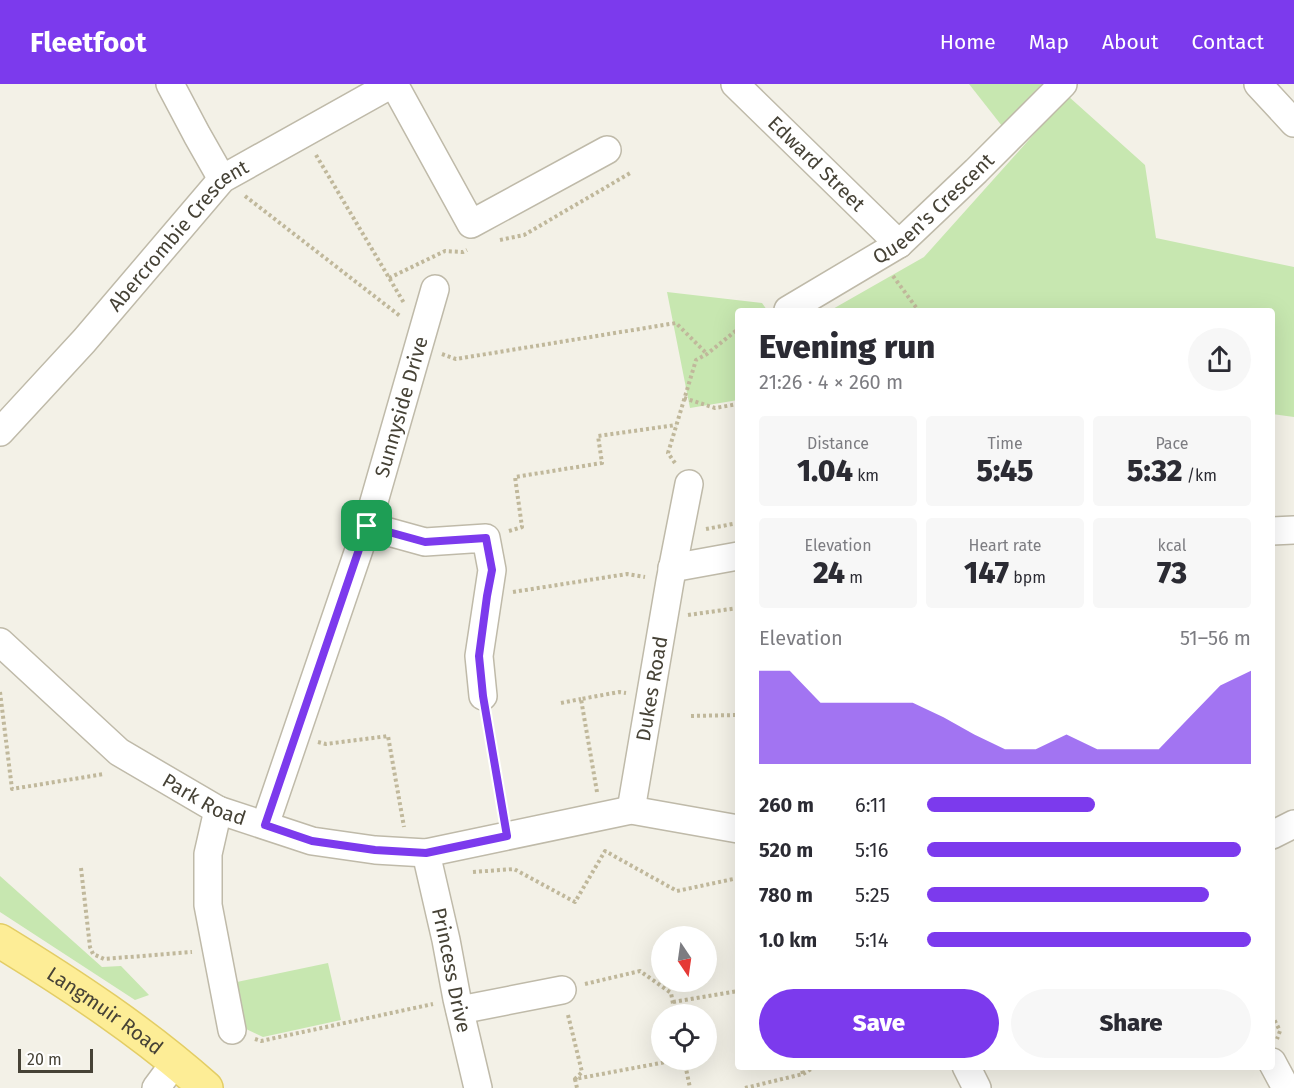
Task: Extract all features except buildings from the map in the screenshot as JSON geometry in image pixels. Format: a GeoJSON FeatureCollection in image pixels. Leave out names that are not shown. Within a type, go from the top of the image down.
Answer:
{"type":"FeatureCollection","features":[{"type":"Feature","properties":{"kind":"main road","name":"Langmuir Road"},"geometry":{"type":"LineString","coordinates":[[0,941],[46,969],[137,1032],[206,1088]]}},
{"type":"Feature","properties":{"kind":"street"},"geometry":{"type":"LineString","coordinates":[[170,84],[222,179]]}},
{"type":"Feature","properties":{"kind":"street"},"geometry":{"type":"LineString","coordinates":[[393,84],[471,224],[607,150]]}},
{"type":"Feature","properties":{"kind":"street","name":"Abercrombie Crescent"},"geometry":{"type":"LineString","coordinates":[[0,432],[84,341],[222,179],[393,84]]}},
{"type":"Feature","properties":{"kind":"street","name":"Edward Street"},"geometry":{"type":"LineString","coordinates":[[735,84],[889,250]]}},
{"type":"Feature","properties":{"kind":"street","name":"Queen's Crescent"},"geometry":{"type":"LineString","coordinates":[[791,308],[889,250],[976,171],[1063,84]]}},
{"type":"Feature","properties":{"kind":"street"},"geometry":{"type":"LineString","coordinates":[[1258,84],[1294,123]]}},
{"type":"Feature","properties":{"kind":"street","name":"Sunnyside Drive"},"geometry":{"type":"LineString","coordinates":[[265,825],[367,526],[435,289]]}},
{"type":"Feature","properties":{"kind":"street","name":"Dukes Road"},"geometry":{"type":"LineString","coordinates":[[631,810],[671,574],[689,484]]}},
{"type":"Feature","properties":{"kind":"street"},"geometry":{"type":"LineString","coordinates":[[367,526],[425,542],[486,538],[492,570],[479,656],[483,696]]}},
{"type":"Feature","properties":{"kind":"street"},"geometry":{"type":"LineString","coordinates":[[1275,531],[1294,530]]}},
{"type":"Feature","properties":{"kind":"street"},"geometry":{"type":"LineString","coordinates":[[671,574],[735,557]]}},
{"type":"Feature","properties":{"kind":"street","name":"Park Road"},"geometry":{"type":"LineString","coordinates":[[0,642],[119,752],[218,810],[312,841],[375,850],[417,852],[631,810],[735,828]]}},
{"type":"Feature","properties":{"kind":"street"},"geometry":{"type":"LineString","coordinates":[[218,810],[208,854],[208,905],[232,1030]]}},
{"type":"Feature","properties":{"kind":"street"},"geometry":{"type":"LineString","coordinates":[[1275,834],[1294,824]]}},
{"type":"Feature","properties":{"kind":"street","name":"Princess Drive"},"geometry":{"type":"LineString","coordinates":[[417,852],[432,879],[478,1088]]}},
{"type":"Feature","properties":{"kind":"street"},"geometry":{"type":"LineString","coordinates":[[459,1004],[562,990]]}},
{"type":"Feature","properties":{"kind":"street"},"geometry":{"type":"LineString","coordinates":[[1275,1054],[1286,1088]]}},
{"type":"Feature","properties":{"kind":"street"},"geometry":{"type":"LineString","coordinates":[[156,1088],[176,1062]]}},
{"type":"Feature","properties":{"kind":"street"},"geometry":{"type":"LineString","coordinates":[[968,1070],[977,1088]]}},
{"type":"Feature","properties":{"kind":"path"},"geometry":{"type":"LineString","coordinates":[[303,134],[420,340]]}},
{"type":"Feature","properties":{"kind":"path"},"geometry":{"type":"LineString","coordinates":[[222,179],[420,340],[456,358],[676,323],[707,354]]}},
{"type":"Feature","properties":{"kind":"path"},"geometry":{"type":"LineString","coordinates":[[889,250],[917,308]]}},
{"type":"Feature","properties":{"kind":"path"},"geometry":{"type":"LineString","coordinates":[[689,484],[668,453],[684,398],[696,360],[735,331]]}},
{"type":"Feature","properties":{"kind":"path"},"geometry":{"type":"LineString","coordinates":[[684,398],[715,408],[735,405]]}},
{"type":"Feature","properties":{"kind":"path"},"geometry":{"type":"LineString","coordinates":[[486,538],[522,526],[515,477],[602,463],[598,436],[676,425]]}},
{"type":"Feature","properties":{"kind":"path"},"geometry":{"type":"LineString","coordinates":[[487,596],[627,574],[671,574]]}},
{"type":"Feature","properties":{"kind":"path"},"geometry":{"type":"LineString","coordinates":[[663,619],[735,608]]}},
{"type":"Feature","properties":{"kind":"path"},"geometry":{"type":"LineString","coordinates":[[0,692],[12,789],[106,774],[135,762]]}},
{"type":"Feature","properties":{"kind":"path"},"geometry":{"type":"LineString","coordinates":[[561,703],[619,692],[650,698]]}},
{"type":"Feature","properties":{"kind":"path"},"geometry":{"type":"LineString","coordinates":[[483,696],[507,836]]}},
{"type":"Feature","properties":{"kind":"path"},"geometry":{"type":"LineString","coordinates":[[581,699],[601,816]]}},
{"type":"Feature","properties":{"kind":"path"},"geometry":{"type":"LineString","coordinates":[[691,716],[735,715]]}},
{"type":"Feature","properties":{"kind":"path"},"geometry":{"type":"LineString","coordinates":[[296,734],[326,744],[388,736],[417,852]]}},
{"type":"Feature","properties":{"kind":"path"},"geometry":{"type":"LineString","coordinates":[[432,879],[474,872],[514,869],[575,902],[605,851],[677,891],[735,879]]}},
{"type":"Feature","properties":{"kind":"path"},"geometry":{"type":"LineString","coordinates":[[81,868],[90,947],[93,954],[104,959],[217,950]]}},
{"type":"Feature","properties":{"kind":"path"},"geometry":{"type":"LineString","coordinates":[[575,1079],[582,1072],[562,990],[640,971],[671,993],[673,1002],[735,992]]}},
{"type":"Feature","properties":{"kind":"path"},"geometry":{"type":"LineString","coordinates":[[232,1030],[261,1041],[459,1004]]}},
{"type":"Feature","properties":{"kind":"path"},"geometry":{"type":"LineString","coordinates":[[1275,1021],[1280,1031],[1275,1048]]}},
{"type":"Feature","properties":{"kind":"path"},"geometry":{"type":"LineString","coordinates":[[575,1079],[651,1065]]}},
{"type":"Feature","properties":{"kind":"path"},"geometry":{"type":"LineString","coordinates":[[686,1070],[690,1088]]}},
{"type":"Feature","properties":{"kind":"path"},"geometry":{"type":"LineString","coordinates":[[802,1070],[802,1074]]}},
{"type":"Feature","properties":{"kind":"path"},"geometry":{"type":"LineString","coordinates":[[745,1088],[802,1074],[809,1070]]}},
{"type":"Feature","properties":{"kind":"path"},"geometry":{"type":"LineString","coordinates":[[575,1079],[576,1088]]}},
{"type":"Feature","properties":{"kind":"green space"},"geometry":{"type":"Polygon","coordinates":[[[969,84],[1042,84],[1002,126],[969,84]]]}},
{"type":"Feature","properties":{"kind":"green space"},"geometry":{"type":"Polygon","coordinates":[[[1068,96],[1145,165],[1156,238],[1294,267],[1294,417],[1275,414],[1275,308],[835,308],[924,257],[1068,96]]]}},
{"type":"Feature","properties":{"kind":"green space"},"geometry":{"type":"Polygon","coordinates":[[[667,292],[762,303],[766,308],[735,308],[735,400],[690,408],[667,292]]]}},
{"type":"Feature","properties":{"kind":"green space"},"geometry":{"type":"Polygon","coordinates":[[[0,876],[102,967],[121,966],[149,995],[135,1000],[0,912],[0,876]]]}},
{"type":"Feature","properties":{"kind":"green space"},"geometry":{"type":"Polygon","coordinates":[[[328,963],[341,1020],[263,1037],[244,1028],[232,983],[328,963]]]}},
{"type":"Feature","properties":{"kind":"route"},"geometry":{"type":"LineString","coordinates":[[367,526],[425,542],[486,538],[492,570],[479,656],[483,696],[507,836],[426,853],[375,850],[312,841],[265,825],[367,526]]}}]}
